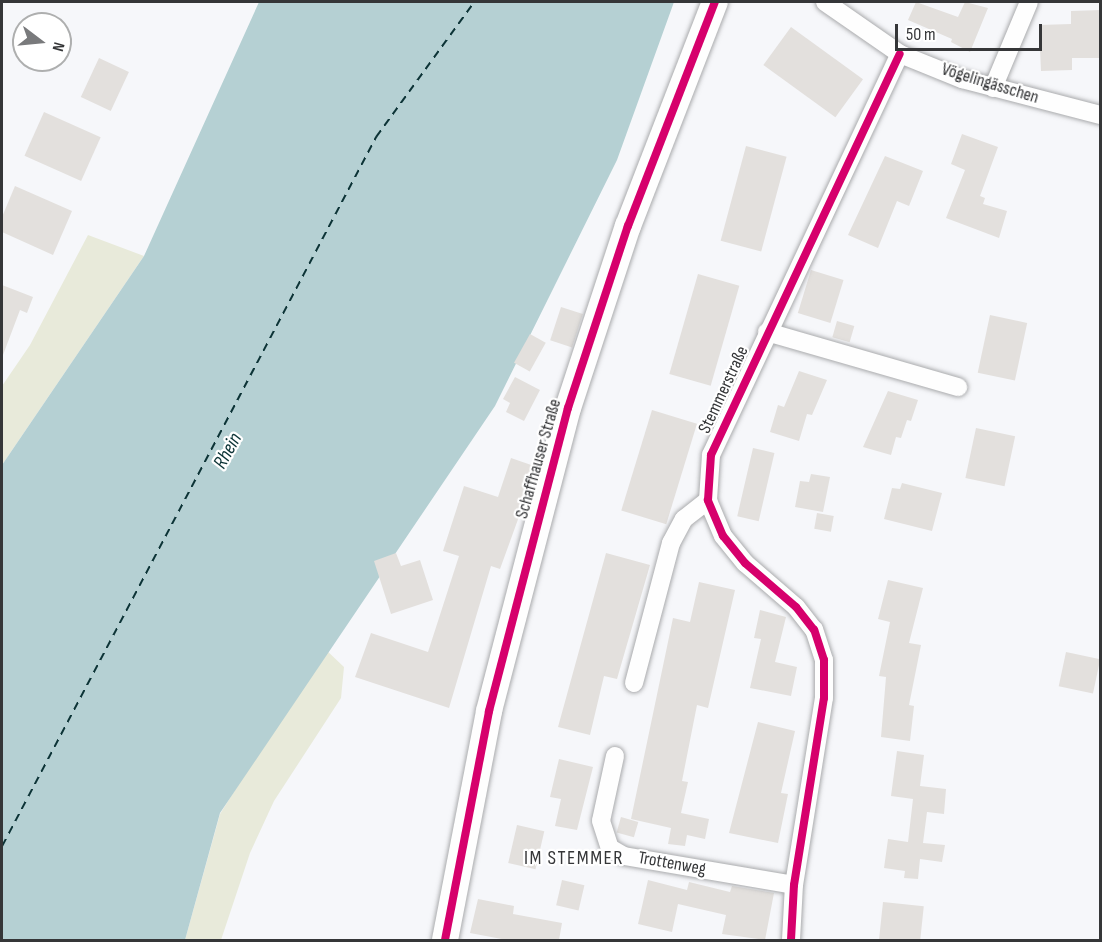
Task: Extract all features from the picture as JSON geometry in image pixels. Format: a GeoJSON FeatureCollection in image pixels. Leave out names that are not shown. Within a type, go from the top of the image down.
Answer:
{"type":"FeatureCollection","features":[{"type":"Feature","properties":{"kind":"main road","name":"Schaffhauser Straße"},"geometry":{"type":"LineString","coordinates":[[445,940],[489,711],[568,408],[628,226],[715,2]]}},
{"type":"Feature","properties":{"kind":"street","name":"Vögelingässchen"},"geometry":{"type":"LineString","coordinates":[[825,2],[900,54],[993,88],[1101,115]]}},
{"type":"Feature","properties":{"kind":"street"},"geometry":{"type":"LineString","coordinates":[[993,88],[1029,2]]}},
{"type":"Feature","properties":{"kind":"street","name":"Stemmerstraße"},"geometry":{"type":"LineString","coordinates":[[791,940],[794,885],[824,698],[824,660],[814,630],[796,607],[727,543],[708,500],[711,455],[900,54]]}},
{"type":"Feature","properties":{"kind":"street","name":"Stemmerstraße"},"geometry":{"type":"LineString","coordinates":[[767,332],[958,387]]}},
{"type":"Feature","properties":{"kind":"street"},"geometry":{"type":"LineString","coordinates":[[634,683],[671,543],[684,519],[708,500]]}},
{"type":"Feature","properties":{"kind":"street","name":"Trottenweg"},"geometry":{"type":"LineString","coordinates":[[615,756],[601,821],[610,848],[624,855],[794,885]]}},
{"type":"Feature","properties":{"kind":"green space"},"geometry":{"type":"Polygon","coordinates":[[[88,235],[144,256],[2,465],[2,386],[30,345],[88,235]]]}},
{"type":"Feature","properties":{"kind":"green space"},"geometry":{"type":"Polygon","coordinates":[[[324,648],[344,667],[341,698],[274,801],[250,853],[221,940],[185,940],[220,814],[324,648]]]}},
{"type":"Feature","properties":{"kind":"water","name":"Rhein"},"geometry":{"type":"Polygon","coordinates":[[[259,2],[674,2],[617,160],[495,406],[220,813],[185,940],[2,940],[2,465],[144,256],[259,2]]]}},
{"type":"Feature","properties":{"kind":"building"},"geometry":{"type":"Polygon","coordinates":[[[916,2],[958,17],[965,2],[988,8],[970,52],[951,42],[952,39],[908,20],[916,2]]]}},
{"type":"Feature","properties":{"kind":"building"},"geometry":{"type":"Polygon","coordinates":[[[1101,10],[1101,58],[1072,58],[1072,70],[1041,71],[1039,25],[1071,24],[1071,11],[1101,10]]]}},
{"type":"Feature","properties":{"kind":"building"},"geometry":{"type":"Polygon","coordinates":[[[791,27],[863,79],[835,117],[763,65],[791,27]]]}},
{"type":"Feature","properties":{"kind":"building"},"geometry":{"type":"Polygon","coordinates":[[[99,58],[129,72],[111,111],[81,97],[99,58]]]}},
{"type":"Feature","properties":{"kind":"building"},"geometry":{"type":"Polygon","coordinates":[[[44,112],[101,137],[81,181],[24,156],[44,112]]]}},
{"type":"Feature","properties":{"kind":"building"},"geometry":{"type":"Polygon","coordinates":[[[962,134],[998,147],[980,196],[985,198],[983,204],[1007,211],[999,238],[946,218],[965,170],[951,164],[962,134]]]}},
{"type":"Feature","properties":{"kind":"building"},"geometry":{"type":"Polygon","coordinates":[[[746,146],[787,157],[761,252],[721,241],[746,146]]]}},
{"type":"Feature","properties":{"kind":"building"},"geometry":{"type":"Polygon","coordinates":[[[885,156],[923,171],[909,206],[897,201],[878,248],[848,235],[885,156]]]}},
{"type":"Feature","properties":{"kind":"building"},"geometry":{"type":"Polygon","coordinates":[[[15,186],[72,211],[53,255],[2,232],[2,217],[15,186]]]}},
{"type":"Feature","properties":{"kind":"building"},"geometry":{"type":"Polygon","coordinates":[[[811,270],[844,280],[830,323],[798,313],[811,270]]]}},
{"type":"Feature","properties":{"kind":"building"},"geometry":{"type":"Polygon","coordinates":[[[698,274],[739,286],[711,386],[669,374],[698,274]]]}},
{"type":"Feature","properties":{"kind":"building"},"geometry":{"type":"Polygon","coordinates":[[[2,285],[33,297],[27,313],[20,310],[3,355],[2,285]]]}},
{"type":"Feature","properties":{"kind":"building"},"geometry":{"type":"Polygon","coordinates":[[[561,307],[583,314],[572,347],[550,340],[561,307]]]}},
{"type":"Feature","properties":{"kind":"building"},"geometry":{"type":"Polygon","coordinates":[[[990,315],[1027,323],[1015,381],[978,373],[990,315]]]}},
{"type":"Feature","properties":{"kind":"building"},"geometry":{"type":"Polygon","coordinates":[[[837,321],[854,326],[850,342],[832,337],[837,321]]]}},
{"type":"Feature","properties":{"kind":"building"},"geometry":{"type":"Polygon","coordinates":[[[530,334],[546,343],[530,372],[514,363],[530,334]]]}},
{"type":"Feature","properties":{"kind":"building"},"geometry":{"type":"Polygon","coordinates":[[[799,371],[827,380],[812,415],[807,414],[799,441],[770,432],[778,405],[784,407],[799,371]]]}},
{"type":"Feature","properties":{"kind":"building"},"geometry":{"type":"Polygon","coordinates":[[[515,377],[540,390],[524,421],[506,412],[510,403],[503,399],[515,377]]]}},
{"type":"Feature","properties":{"kind":"building"},"geometry":{"type":"Polygon","coordinates":[[[888,391],[918,400],[911,421],[907,420],[901,438],[896,437],[891,455],[863,447],[888,391]]]}},
{"type":"Feature","properties":{"kind":"building"},"geometry":{"type":"Polygon","coordinates":[[[652,410],[697,424],[666,524],[621,510],[652,410]]]}},
{"type":"Feature","properties":{"kind":"building"},"geometry":{"type":"Polygon","coordinates":[[[976,428],[1015,436],[1005,486],[965,478],[976,428]]]}},
{"type":"Feature","properties":{"kind":"building"},"geometry":{"type":"Polygon","coordinates":[[[753,448],[774,453],[759,521],[737,516],[753,448]]]}},
{"type":"Feature","properties":{"kind":"building"},"geometry":{"type":"Polygon","coordinates":[[[511,458],[537,467],[500,569],[491,566],[449,708],[355,677],[371,633],[428,652],[459,556],[443,551],[464,486],[498,497],[511,458]]]}},
{"type":"Feature","properties":{"kind":"building"},"geometry":{"type":"Polygon","coordinates":[[[811,474],[830,477],[823,512],[795,507],[800,481],[809,482],[811,474]]]}},
{"type":"Feature","properties":{"kind":"building"},"geometry":{"type":"Polygon","coordinates":[[[902,483],[942,493],[932,531],[884,519],[892,488],[900,489],[902,483]]]}},
{"type":"Feature","properties":{"kind":"building"},"geometry":{"type":"Polygon","coordinates":[[[817,513],[834,516],[831,532],[814,529],[817,513]]]}},
{"type":"Feature","properties":{"kind":"building"},"geometry":{"type":"Polygon","coordinates":[[[396,553],[401,566],[420,560],[433,600],[391,614],[374,561],[396,553]]]}},
{"type":"Feature","properties":{"kind":"building"},"geometry":{"type":"Polygon","coordinates":[[[606,553],[650,565],[617,679],[604,676],[590,735],[558,727],[606,553]]]}},
{"type":"Feature","properties":{"kind":"building"},"geometry":{"type":"Polygon","coordinates":[[[888,580],[923,588],[909,643],[921,645],[909,705],[914,706],[910,741],[881,737],[886,677],[879,676],[890,622],[878,619],[888,580]]]}},
{"type":"Feature","properties":{"kind":"building"},"geometry":{"type":"Polygon","coordinates":[[[699,582],[735,590],[708,708],[697,705],[682,781],[688,782],[681,813],[709,819],[705,839],[687,835],[685,846],[668,844],[671,828],[631,819],[673,618],[690,622],[699,582]]]}},
{"type":"Feature","properties":{"kind":"building"},"geometry":{"type":"Polygon","coordinates":[[[760,610],[786,617],[775,662],[797,667],[791,696],[750,688],[761,639],[754,638],[760,610]]]}},
{"type":"Feature","properties":{"kind":"building"},"geometry":{"type":"Polygon","coordinates":[[[1066,652],[1100,659],[1093,694],[1059,686],[1066,652]]]}},
{"type":"Feature","properties":{"kind":"building"},"geometry":{"type":"Polygon","coordinates":[[[758,722],[795,731],[781,793],[788,794],[778,843],[729,833],[758,722]]]}},
{"type":"Feature","properties":{"kind":"building"},"geometry":{"type":"Polygon","coordinates":[[[897,751],[924,755],[920,786],[946,789],[944,814],[927,812],[923,843],[945,845],[942,862],[920,859],[918,879],[904,878],[905,871],[884,868],[888,839],[908,842],[913,799],[891,796],[897,751]]]}},
{"type":"Feature","properties":{"kind":"building"},"geometry":{"type":"Polygon","coordinates":[[[559,759],[593,767],[577,830],[555,826],[561,799],[550,797],[559,759]]]}},
{"type":"Feature","properties":{"kind":"building"},"geometry":{"type":"Polygon","coordinates":[[[621,817],[638,822],[634,837],[617,832],[621,817]]]}},
{"type":"Feature","properties":{"kind":"building"},"geometry":{"type":"Polygon","coordinates":[[[517,825],[544,831],[536,869],[508,863],[517,825]]]}},
{"type":"Feature","properties":{"kind":"building"},"geometry":{"type":"Polygon","coordinates":[[[562,880],[584,885],[579,911],[556,905],[562,880]]]}},
{"type":"Feature","properties":{"kind":"building"},"geometry":{"type":"Polygon","coordinates":[[[648,880],[687,890],[689,882],[730,892],[732,886],[774,893],[765,940],[722,934],[726,915],[678,904],[672,932],[638,924],[648,880]]]}},
{"type":"Feature","properties":{"kind":"building"},"geometry":{"type":"Polygon","coordinates":[[[478,899],[514,906],[513,914],[562,923],[559,940],[507,940],[470,933],[478,899]]]}},
{"type":"Feature","properties":{"kind":"building"},"geometry":{"type":"Polygon","coordinates":[[[883,902],[924,906],[920,940],[879,940],[883,902]]]}},
{"type":"Feature","properties":{"kind":"ferry route"},"geometry":{"type":"LineString","coordinates":[[2,846],[376,137],[474,2]]}},
{"type":"Feature","properties":{"kind":"cycle path"},"geometry":{"type":"LineString","coordinates":[[445,940],[489,711],[568,408],[628,226],[715,2]]}},
{"type":"Feature","properties":{"kind":"cycle path"},"geometry":{"type":"LineString","coordinates":[[791,940],[794,885],[824,698],[824,660],[814,630],[796,607],[745,563],[723,536],[708,500],[711,455],[900,54]]}},
{"type":"Feature","properties":{"kind":"district","name":"IM STEMMER"},"geometry":{"type":"Point","coordinates":[574,858]}}]}
